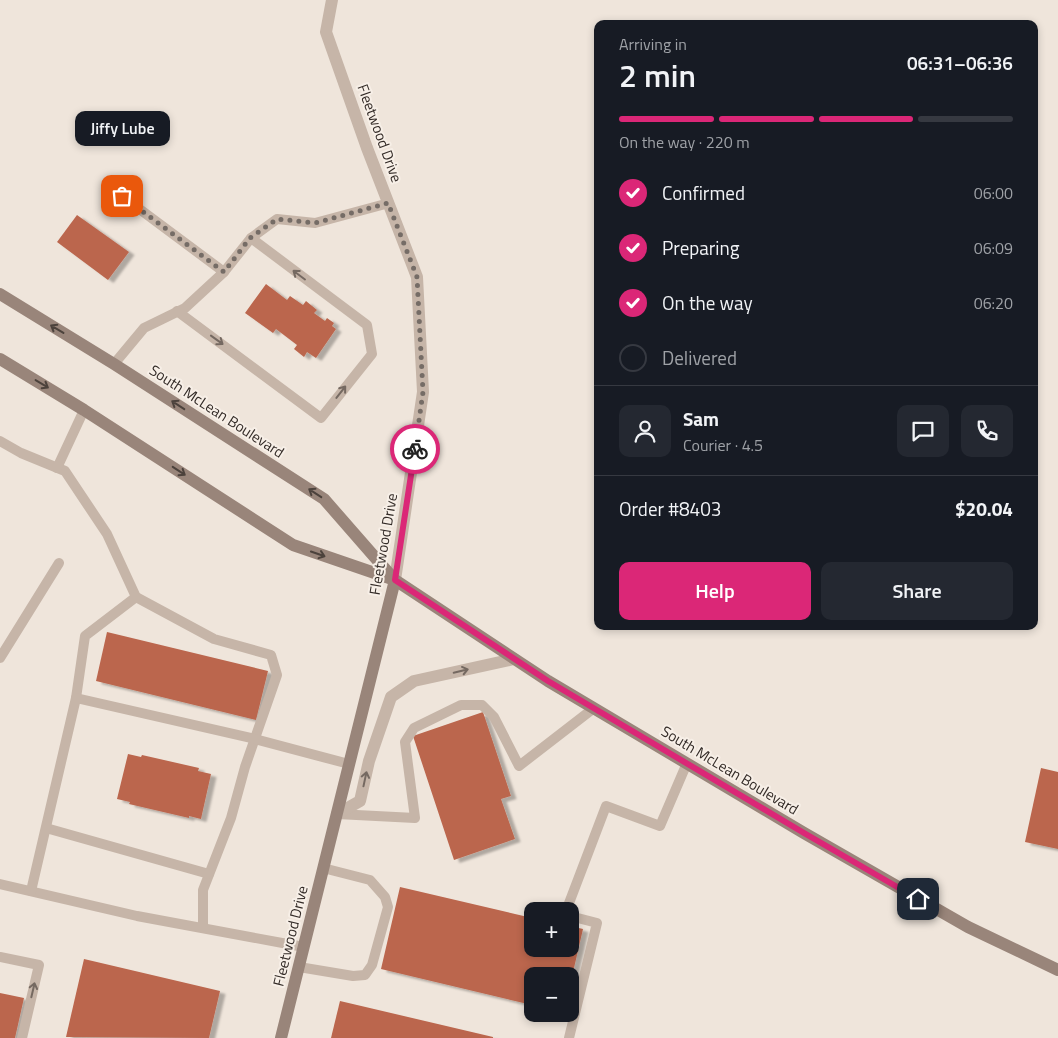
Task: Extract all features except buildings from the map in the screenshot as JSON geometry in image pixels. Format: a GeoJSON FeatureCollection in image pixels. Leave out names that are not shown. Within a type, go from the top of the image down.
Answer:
{"type":"FeatureCollection","features":[{"type":"Feature","properties":{"kind":"main road","name":"South McLean Boulevard"},"geometry":{"type":"LineString","coordinates":[[0,294],[114,364],[324,499],[395,580]]}},
{"type":"Feature","properties":{"kind":"main road","name":"South McLean Boulevard"},"geometry":{"type":"LineString","coordinates":[[0,359],[84,410],[293,545],[395,580],[594,708],[804,833],[968,927],[1058,970]]}},
{"type":"Feature","properties":{"kind":"main road","name":"Fleetwood Drive"},"geometry":{"type":"LineString","coordinates":[[281,1038],[395,580]]}},
{"type":"Feature","properties":{"kind":"street","name":"Fleetwood Drive"},"geometry":{"type":"LineString","coordinates":[[332,0],[326,32],[417,277],[423,392],[395,580]]}},
{"type":"Feature","properties":{"kind":"street"},"geometry":{"type":"LineString","coordinates":[[337,814],[360,801],[368,761],[391,697],[414,681],[514,658]]}},
{"type":"Feature","properties":{"kind":"lane"},"geometry":{"type":"LineString","coordinates":[[122,196],[224,272]]}},
{"type":"Feature","properties":{"kind":"lane"},"geometry":{"type":"LineString","coordinates":[[114,364],[144,328],[185,308],[224,272],[250,238],[277,219],[315,223],[388,203]]}},
{"type":"Feature","properties":{"kind":"lane"},"geometry":{"type":"LineString","coordinates":[[178,311],[321,418],[372,354],[367,325],[250,238]]}},
{"type":"Feature","properties":{"kind":"lane"},"geometry":{"type":"LineString","coordinates":[[57,468],[84,410]]}},
{"type":"Feature","properties":{"kind":"lane"},"geometry":{"type":"LineString","coordinates":[[0,440],[21,453],[65,471],[107,534],[136,597],[214,639],[271,655],[278,675],[245,766],[231,818],[203,890],[203,928]]}},
{"type":"Feature","properties":{"kind":"lane"},"geometry":{"type":"LineString","coordinates":[[0,658],[59,563]]}},
{"type":"Feature","properties":{"kind":"lane"},"geometry":{"type":"LineString","coordinates":[[31,891],[76,698],[85,636],[136,597]]}},
{"type":"Feature","properties":{"kind":"lane"},"geometry":{"type":"LineString","coordinates":[[76,698],[254,739],[349,764]]}},
{"type":"Feature","properties":{"kind":"lane"},"geometry":{"type":"LineString","coordinates":[[337,814],[416,818],[405,742],[414,728],[461,705],[482,705],[494,717],[519,766],[594,708]]}},
{"type":"Feature","properties":{"kind":"lane"},"geometry":{"type":"LineString","coordinates":[[569,902],[606,806],[660,826],[687,763]]}},
{"type":"Feature","properties":{"kind":"lane"},"geometry":{"type":"LineString","coordinates":[[46,828],[209,874]]}},
{"type":"Feature","properties":{"kind":"lane"},"geometry":{"type":"LineString","coordinates":[[298,967],[353,976],[364,975],[372,965],[388,907],[385,898],[370,880],[323,868]]}},
{"type":"Feature","properties":{"kind":"lane"},"geometry":{"type":"LineString","coordinates":[[0,884],[137,916],[304,947]]}},
{"type":"Feature","properties":{"kind":"lane"},"geometry":{"type":"LineString","coordinates":[[569,1038],[597,923],[579,918]]}},
{"type":"Feature","properties":{"kind":"lane"},"geometry":{"type":"LineString","coordinates":[[0,957],[38,965],[22,1038]]}},
{"type":"Feature","properties":{"kind":"way so far"},"geometry":{"type":"LineString","coordinates":[[122,196],[224,272],[250,238],[277,219],[315,223],[388,203],[417,277],[423,392],[415,449]]}},
{"type":"Feature","properties":{"kind":"place","name":"Jiffy Lube"},"geometry":{"type":"Point","coordinates":[122,196]}},
{"type":"Feature","properties":{"kind":"route"},"geometry":{"type":"LineString","coordinates":[[415,449],[395,580],[548,681],[918,899]]}}]}
